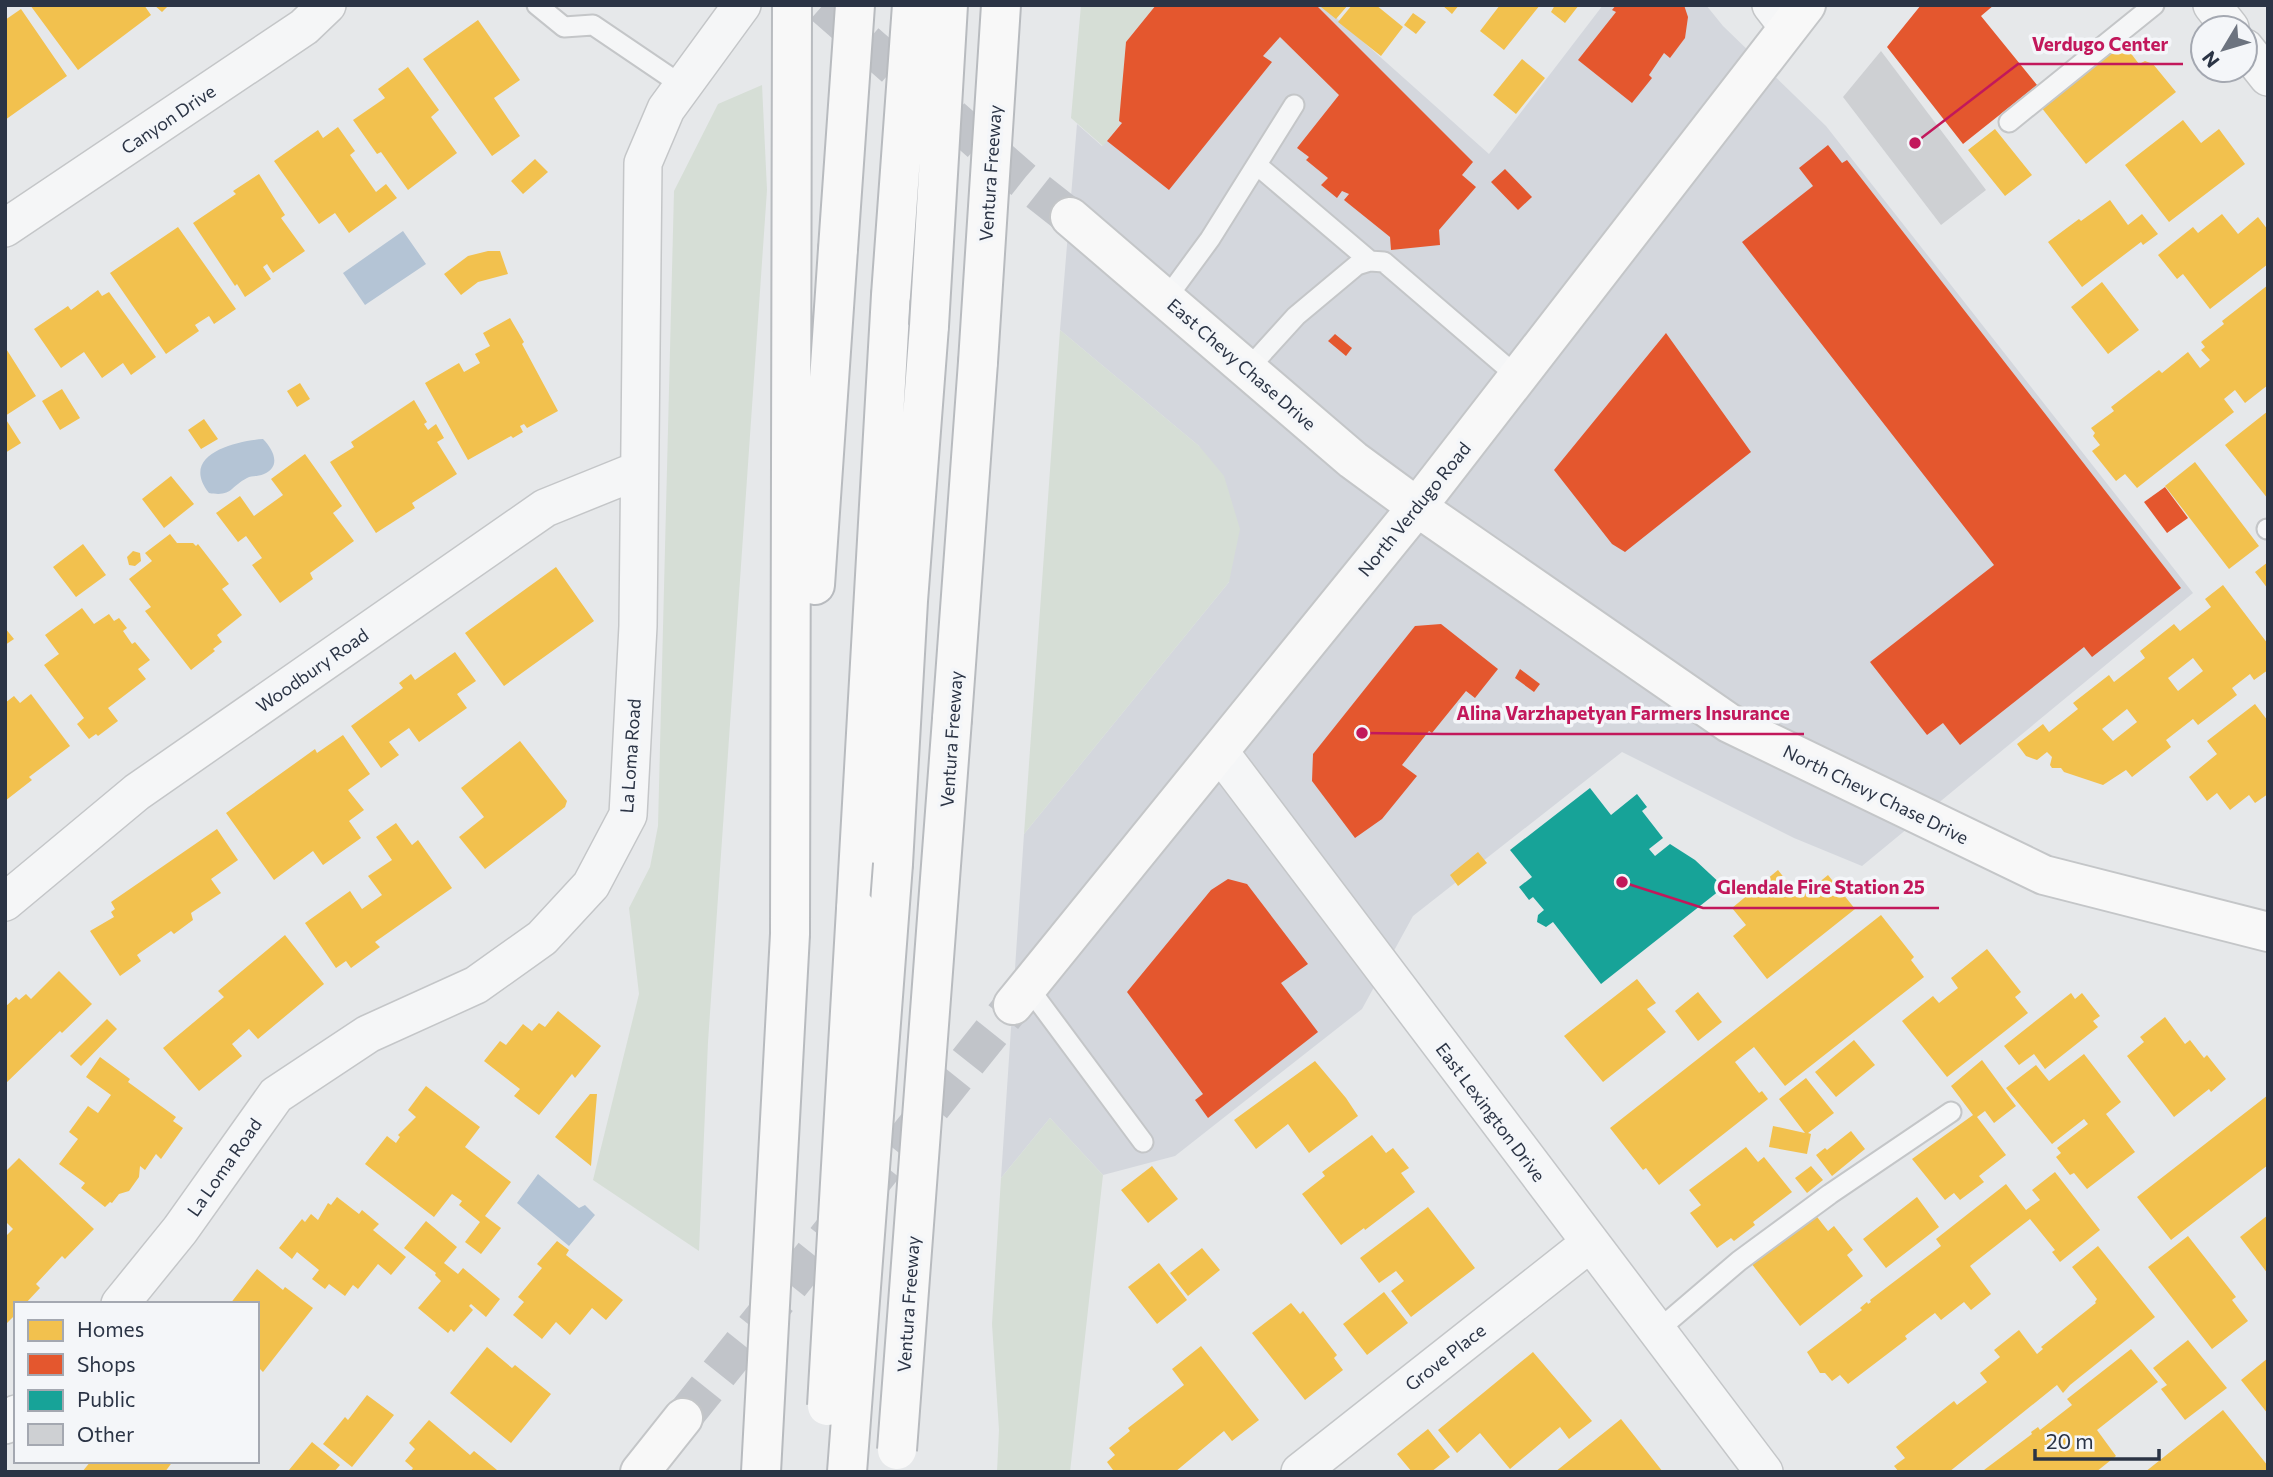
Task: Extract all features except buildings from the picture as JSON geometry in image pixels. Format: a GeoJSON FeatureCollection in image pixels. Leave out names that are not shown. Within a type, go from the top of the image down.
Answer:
{"type":"FeatureCollection","features":[{"type":"Feature","properties":{"kind":"main road"},"geometry":{"type":"LineString","coordinates":[[790,934],[792,5]]}},
{"type":"Feature","properties":{"kind":"main road"},"geometry":{"type":"LineString","coordinates":[[761,1472],[790,934],[855,5]]}},
{"type":"Feature","properties":{"kind":"main road"},"geometry":{"type":"LineString","coordinates":[[823,1472],[891,295],[912,5]]}},
{"type":"Feature","properties":{"kind":"main road"},"geometry":{"type":"LineString","coordinates":[[847,1472],[893,864],[948,5]]}},
{"type":"Feature","properties":{"kind":"main road","name":"Ventura Freeway"},"geometry":{"type":"LineString","coordinates":[[896,1461],[978,362],[1000,5]]}},
{"type":"Feature","properties":{"kind":"main road","name":"North Verdugo Road"},"geometry":{"type":"LineString","coordinates":[[1020,996],[1417,507],[1518,377],[1788,12]]}},
{"type":"Feature","properties":{"kind":"main road","name":"East Chevy Chase Drive"},"geometry":{"type":"LineString","coordinates":[[1070,217],[1353,460],[1417,507]]}},
{"type":"Feature","properties":{"kind":"main road","name":"North Chevy Chase Drive"},"geometry":{"type":"LineString","coordinates":[[1417,507],[1729,723],[2043,875],[2268,932]]}},
{"type":"Feature","properties":{"kind":"main road"},"geometry":{"type":"LineString","coordinates":[[640,1472],[683,1418]]}},
{"type":"Feature","properties":{"kind":"street","name":"Canyon Drive"},"geometry":{"type":"LineString","coordinates":[[5,228],[304,27],[327,5]]}},
{"type":"Feature","properties":{"kind":"street","name":"La Loma Road"},"geometry":{"type":"LineString","coordinates":[[122,1302],[180,1230],[276,1095],[368,1034],[477,985],[542,938],[591,885],[628,815],[638,626],[643,163],[666,109],[742,5]]}},
{"type":"Feature","properties":{"kind":"street","name":"Woodbury Road"},"geometry":{"type":"LineString","coordinates":[[5,902],[137,792],[545,508],[639,470]]}},
{"type":"Feature","properties":{"kind":"street","name":"East Lexington Drive"},"geometry":{"type":"LineString","coordinates":[[1219,751],[1763,1472]]}},
{"type":"Feature","properties":{"kind":"street","name":"Grove Place"},"geometry":{"type":"LineString","coordinates":[[1300,1472],[1590,1243]]}},
{"type":"Feature","properties":{"kind":"lane"},"geometry":{"type":"LineString","coordinates":[[537,5],[564,27],[593,25],[682,86]]}},
{"type":"Feature","properties":{"kind":"lane"},"geometry":{"type":"LineString","coordinates":[[2009,122],[2154,5]]}},
{"type":"Feature","properties":{"kind":"lane"},"geometry":{"type":"LineString","coordinates":[[1166,299],[1210,239],[1294,105]]}},
{"type":"Feature","properties":{"kind":"lane"},"geometry":{"type":"LineString","coordinates":[[1257,165],[1370,261]]}},
{"type":"Feature","properties":{"kind":"lane"},"geometry":{"type":"LineString","coordinates":[[1248,369],[1296,316],[1357,265],[1370,261],[1384,262],[1518,377]]}},
{"type":"Feature","properties":{"kind":"lane"},"geometry":{"type":"LineString","coordinates":[[1020,996],[1143,1142]]}},
{"type":"Feature","properties":{"kind":"lane"},"geometry":{"type":"LineString","coordinates":[[1657,1331],[1739,1261],[1830,1194],[1951,1112]]}},
{"type":"Feature","properties":{"kind":"shaded area"},"geometry":{"type":"Polygon","coordinates":[[[1081,5],[1156,5],[1126,42],[1119,126],[1103,146],[1071,118],[1081,5]]]}},
{"type":"Feature","properties":{"kind":"shaded area"},"geometry":{"type":"Polygon","coordinates":[[[1156,5],[1322,5],[1489,154],[1603,5],[1706,5],[1723,26],[1826,126],[2193,593],[1862,866],[1794,838],[1622,752],[1413,916],[1362,1009],[1175,1156],[1103,1175],[1050,1118],[1001,1178],[1024,834],[1229,582],[1199,446],[1060,330],[1077,124],[1102,146],[1119,126],[1126,42],[1156,5]]]}},
{"type":"Feature","properties":{"kind":"shaded area"},"geometry":{"type":"Polygon","coordinates":[[[762,85],[767,190],[708,1042],[699,1251],[593,1180],[639,994],[629,908],[650,867],[658,826],[674,191],[718,104],[762,85]]]}},
{"type":"Feature","properties":{"kind":"shaded area"},"geometry":{"type":"Polygon","coordinates":[[[1060,330],[1199,446],[1224,476],[1240,529],[1229,582],[1024,834],[1060,330]]]}},
{"type":"Feature","properties":{"kind":"shaded area"},"geometry":{"type":"Polygon","coordinates":[[[1050,1118],[1103,1175],[1070,1472],[997,1472],[999,1430],[992,1324],[1001,1178],[1050,1118]]]}},
{"type":"Feature","properties":{"kind":"water"},"geometry":{"type":"Polygon","coordinates":[[[403,231],[426,264],[365,305],[343,273],[403,231]]]}},
{"type":"Feature","properties":{"kind":"water"},"geometry":{"type":"Polygon","coordinates":[[[263,439],[274,457],[270,471],[247,478],[222,494],[209,493],[202,480],[201,469],[205,460],[225,447],[263,439]]]}},
{"type":"Feature","properties":{"kind":"water"},"geometry":{"type":"Polygon","coordinates":[[[538,1174],[579,1208],[585,1205],[595,1215],[569,1246],[517,1203],[538,1174]]]}},
{"type":"Feature","properties":{"kind":"tunnel"},"geometry":{"type":"LineString","coordinates":[[823,5],[1023,180],[1070,217]]}},
{"type":"Feature","properties":{"kind":"tunnel"},"geometry":{"type":"LineString","coordinates":[[683,1418],[1013,1005]]}},
{"type":"Feature","properties":{"kind":"place","name":"Verdugo Center"},"geometry":{"type":"Point","coordinates":[1915,143]}},
{"type":"Feature","properties":{"kind":"place","name":"Alina Varzhapetyan Farmers Insurance"},"geometry":{"type":"Point","coordinates":[1362,733]}},
{"type":"Feature","properties":{"kind":"place","name":"Glendale Fire Station 25"},"geometry":{"type":"Point","coordinates":[1622,882]}}]}
